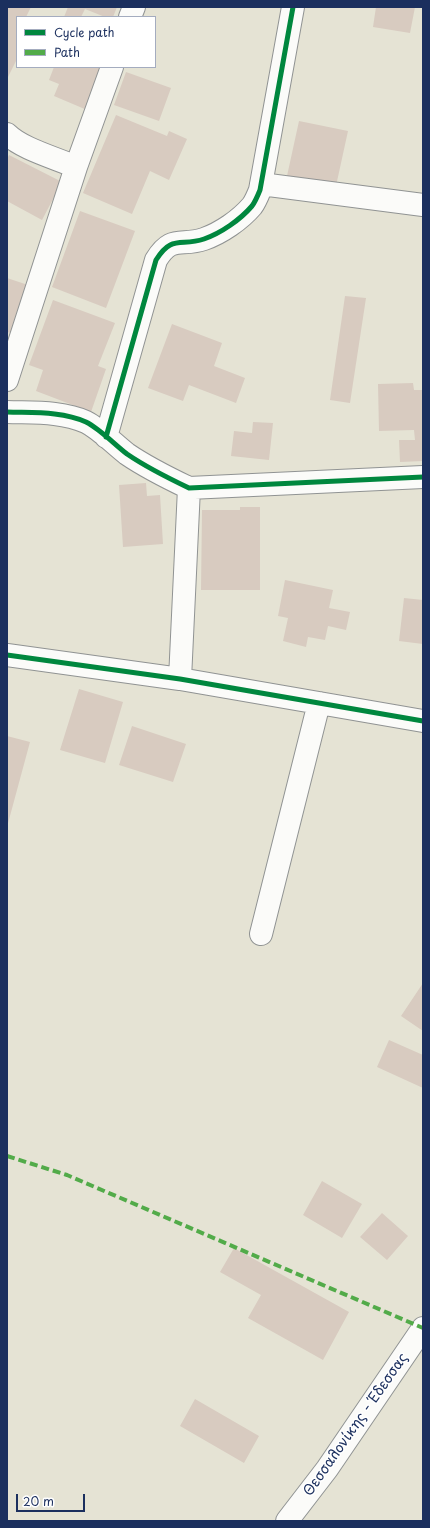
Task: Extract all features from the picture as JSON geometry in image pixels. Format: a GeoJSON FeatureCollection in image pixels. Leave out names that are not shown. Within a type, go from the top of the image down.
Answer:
{"type":"FeatureCollection","features":[{"type":"Feature","properties":{"kind":"main road"},"geometry":{"type":"LineString","coordinates":[[106,437],[156,260],[161,252],[172,243],[202,239],[220,231],[239,218],[252,206],[260,190],[293,7]]}},
{"type":"Feature","properties":{"kind":"main road"},"geometry":{"type":"LineString","coordinates":[[7,380],[76,167],[112,68]]}},
{"type":"Feature","properties":{"kind":"main road"},"geometry":{"type":"LineString","coordinates":[[7,134],[13,140],[25,146],[76,167]]}},
{"type":"Feature","properties":{"kind":"main road"},"geometry":{"type":"LineString","coordinates":[[261,184],[423,205]]}},
{"type":"Feature","properties":{"kind":"main road"},"geometry":{"type":"LineString","coordinates":[[7,412],[72,417],[87,423],[145,465],[171,480],[189,488],[423,477]]}},
{"type":"Feature","properties":{"kind":"main road"},"geometry":{"type":"LineString","coordinates":[[180,679],[189,488]]}},
{"type":"Feature","properties":{"kind":"main road"},"geometry":{"type":"LineString","coordinates":[[7,655],[180,679],[423,721]]}},
{"type":"Feature","properties":{"kind":"main road"},"geometry":{"type":"LineString","coordinates":[[261,934],[319,703]]}},
{"type":"Feature","properties":{"kind":"main road","name":"Θεσσαλονίκης - Έδεσσας"},"geometry":{"type":"LineString","coordinates":[[287,1521],[327,1469],[423,1328]]}},
{"type":"Feature","properties":{"kind":"building"},"geometry":{"type":"Polygon","coordinates":[[[7,7],[31,7],[26,16],[16,16],[16,61],[8,77],[7,7]]]}},
{"type":"Feature","properties":{"kind":"building"},"geometry":{"type":"Polygon","coordinates":[[[68,7],[117,7],[113,16],[102,16],[85,9],[82,16],[64,16],[68,7]]]}},
{"type":"Feature","properties":{"kind":"building"},"geometry":{"type":"Polygon","coordinates":[[[376,7],[415,7],[410,33],[373,27],[376,7]]]}},
{"type":"Feature","properties":{"kind":"building"},"geometry":{"type":"Polygon","coordinates":[[[54,68],[105,68],[87,110],[54,96],[59,84],[49,80],[54,68]]]}},
{"type":"Feature","properties":{"kind":"building"},"geometry":{"type":"Polygon","coordinates":[[[126,72],[171,88],[159,121],[114,105],[126,72]]]}},
{"type":"Feature","properties":{"kind":"building"},"geometry":{"type":"Polygon","coordinates":[[[116,115],[167,136],[169,131],[187,139],[169,180],[150,171],[132,214],[83,193],[116,115]]]}},
{"type":"Feature","properties":{"kind":"building"},"geometry":{"type":"Polygon","coordinates":[[[299,121],[348,131],[336,186],[287,176],[299,121]]]}},
{"type":"Feature","properties":{"kind":"building"},"geometry":{"type":"Polygon","coordinates":[[[9,155],[62,182],[42,220],[7,201],[7,159],[9,155]]]}},
{"type":"Feature","properties":{"kind":"building"},"geometry":{"type":"Polygon","coordinates":[[[80,211],[135,231],[106,308],[52,287],[80,211]]]}},
{"type":"Feature","properties":{"kind":"building"},"geometry":{"type":"Polygon","coordinates":[[[7,278],[31,286],[15,334],[7,332],[7,278]]]}},
{"type":"Feature","properties":{"kind":"building"},"geometry":{"type":"Polygon","coordinates":[[[345,296],[366,298],[350,403],[330,400],[345,296]]]}},
{"type":"Feature","properties":{"kind":"building"},"geometry":{"type":"Polygon","coordinates":[[[53,300],[115,323],[98,366],[106,369],[91,412],[36,391],[43,370],[29,365],[53,300]]]}},
{"type":"Feature","properties":{"kind":"building"},"geometry":{"type":"Polygon","coordinates":[[[172,324],[222,343],[214,366],[245,378],[236,403],[189,385],[183,401],[148,388],[172,324]]]}},
{"type":"Feature","properties":{"kind":"building"},"geometry":{"type":"Polygon","coordinates":[[[413,383],[414,390],[423,390],[423,461],[400,462],[399,440],[415,440],[414,430],[379,431],[378,384],[413,383]]]}},
{"type":"Feature","properties":{"kind":"building"},"geometry":{"type":"Polygon","coordinates":[[[253,422],[273,423],[269,460],[231,456],[234,431],[252,433],[253,422]]]}},
{"type":"Feature","properties":{"kind":"building"},"geometry":{"type":"Polygon","coordinates":[[[146,483],[147,496],[160,495],[163,544],[123,547],[119,485],[146,483]]]}},
{"type":"Feature","properties":{"kind":"building"},"geometry":{"type":"Polygon","coordinates":[[[240,507],[260,507],[260,590],[201,590],[202,510],[240,510],[240,507]]]}},
{"type":"Feature","properties":{"kind":"building"},"geometry":{"type":"Polygon","coordinates":[[[285,580],[333,590],[329,608],[350,612],[346,630],[328,626],[325,640],[308,637],[306,647],[283,641],[288,618],[278,616],[285,580]]]}},
{"type":"Feature","properties":{"kind":"building"},"geometry":{"type":"Polygon","coordinates":[[[404,598],[423,600],[423,644],[399,641],[404,598]]]}},
{"type":"Feature","properties":{"kind":"building"},"geometry":{"type":"Polygon","coordinates":[[[79,689],[123,702],[105,763],[60,750],[79,689]]]}},
{"type":"Feature","properties":{"kind":"building"},"geometry":{"type":"Polygon","coordinates":[[[132,726],[186,744],[173,782],[119,765],[132,726]]]}},
{"type":"Feature","properties":{"kind":"building"},"geometry":{"type":"Polygon","coordinates":[[[7,736],[30,742],[7,827],[7,736]]]}},
{"type":"Feature","properties":{"kind":"building"},"geometry":{"type":"Polygon","coordinates":[[[423,983],[423,1031],[401,1016],[423,983]]]}},
{"type":"Feature","properties":{"kind":"building"},"geometry":{"type":"Polygon","coordinates":[[[389,1040],[423,1055],[423,1088],[377,1067],[389,1040]]]}},
{"type":"Feature","properties":{"kind":"building"},"geometry":{"type":"Polygon","coordinates":[[[322,1181],[362,1204],[342,1238],[303,1215],[322,1181]]]}},
{"type":"Feature","properties":{"kind":"building"},"geometry":{"type":"Polygon","coordinates":[[[382,1213],[408,1236],[387,1260],[360,1237],[382,1213]]]}},
{"type":"Feature","properties":{"kind":"building"},"geometry":{"type":"Polygon","coordinates":[[[234,1248],[349,1312],[323,1360],[248,1318],[261,1295],[220,1272],[234,1248]]]}},
{"type":"Feature","properties":{"kind":"building"},"geometry":{"type":"Polygon","coordinates":[[[195,1399],[259,1436],[244,1463],[180,1426],[195,1399]]]}},
{"type":"Feature","properties":{"kind":"marked path"},"geometry":{"type":"LineString","coordinates":[[7,1156],[67,1175],[423,1328]]}},
{"type":"Feature","properties":{"kind":"cycle path"},"geometry":{"type":"LineString","coordinates":[[106,437],[156,260],[162,252],[172,244],[204,239],[223,230],[247,211],[253,204],[260,190],[293,7]]}},
{"type":"Feature","properties":{"kind":"cycle path"},"geometry":{"type":"LineString","coordinates":[[7,412],[57,414],[77,418],[96,429],[134,459],[189,488],[423,477]]}},
{"type":"Feature","properties":{"kind":"cycle path"},"geometry":{"type":"LineString","coordinates":[[7,655],[180,679],[423,721]]}}]}
